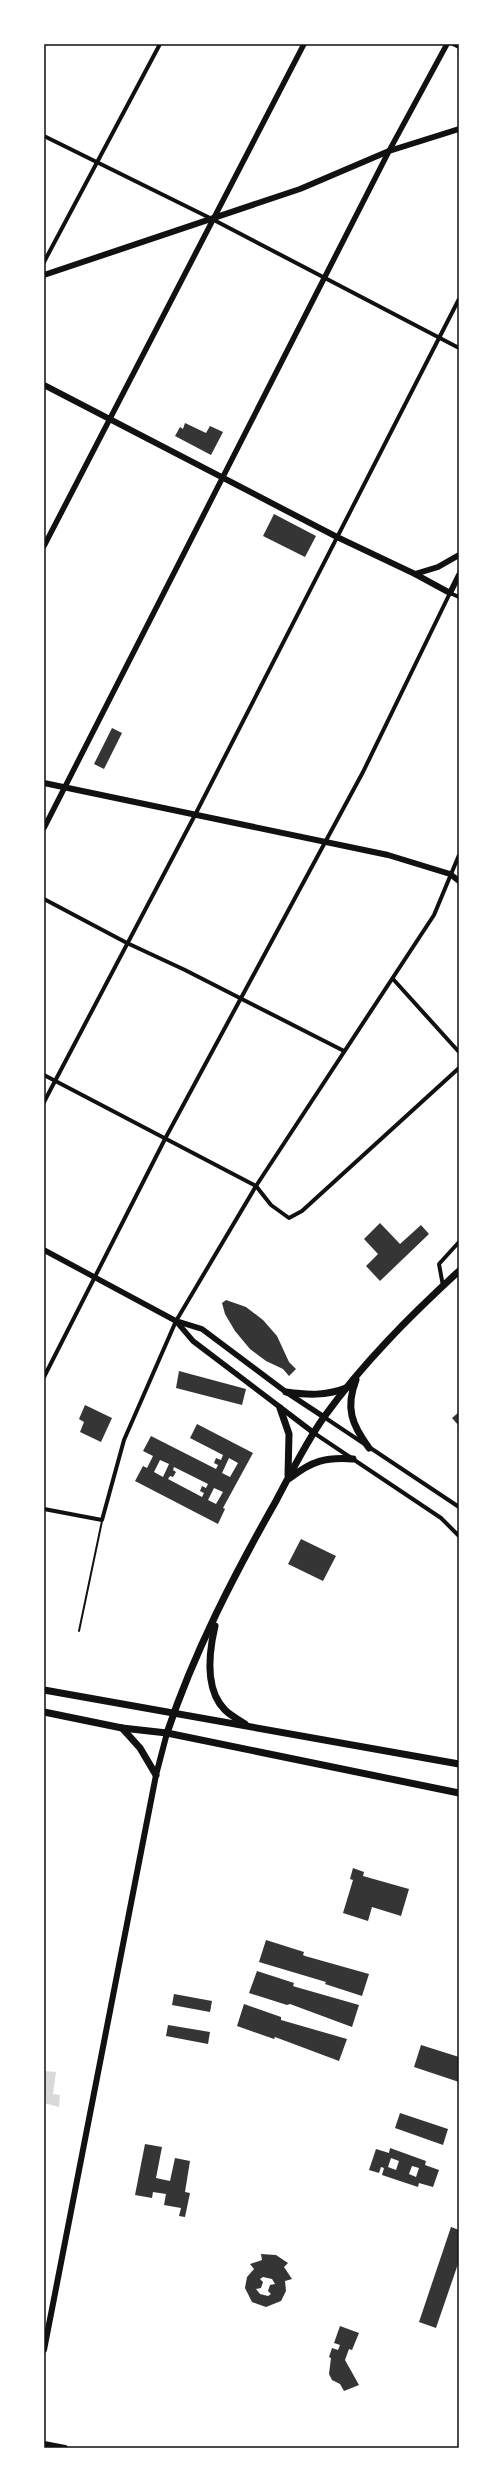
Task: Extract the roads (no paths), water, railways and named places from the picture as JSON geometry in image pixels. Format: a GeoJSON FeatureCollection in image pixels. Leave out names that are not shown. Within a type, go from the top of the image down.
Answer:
{"type":"FeatureCollection","features":[{"type":"Feature","properties":{"kind":"highway"},"geometry":{"type":"LineString","coordinates":[[167,1733],[192,1666],[243,1559],[324,1417],[358,1374],[392,1336],[459,1271]]}},
{"type":"Feature","properties":{"kind":"highway"},"geometry":{"type":"LineString","coordinates":[[358,1374],[351,1392],[351,1409],[356,1430],[370,1448]]}},
{"type":"Feature","properties":{"kind":"highway"},"geometry":{"type":"LineString","coordinates":[[286,1392],[306,1395],[334,1393],[347,1388]]}},
{"type":"Feature","properties":{"kind":"highway"},"geometry":{"type":"LineString","coordinates":[[280,1408],[289,1434],[288,1479]]}},
{"type":"Feature","properties":{"kind":"highway"},"geometry":{"type":"LineString","coordinates":[[288,1479],[309,1464],[333,1458],[353,1459]]}},
{"type":"Feature","properties":{"kind":"highway"},"geometry":{"type":"LineString","coordinates":[[218,1613],[210,1646],[212,1688],[224,1709],[247,1726]]}},
{"type":"Feature","properties":{"kind":"highway"},"geometry":{"type":"LineString","coordinates":[[44,1690],[459,1764]]}},
{"type":"Feature","properties":{"kind":"highway"},"geometry":{"type":"LineString","coordinates":[[44,1712],[122,1728],[167,1733],[459,1793]]}},
{"type":"Feature","properties":{"kind":"highway"},"geometry":{"type":"LineString","coordinates":[[122,1728],[140,1748],[156,1775]]}},
{"type":"Feature","properties":{"kind":"main road"},"geometry":{"type":"LineString","coordinates":[[44,274],[309,186],[389,151],[459,129]]}},
{"type":"Feature","properties":{"kind":"main road"},"geometry":{"type":"LineString","coordinates":[[44,385],[337,537],[415,574],[450,593],[459,575]]}},
{"type":"Feature","properties":{"kind":"main road"},"geometry":{"type":"LineString","coordinates":[[415,574],[438,567],[459,555]]}},
{"type":"Feature","properties":{"kind":"main road"},"geometry":{"type":"LineString","coordinates":[[44,783],[195,815],[324,840],[388,855],[450,874],[459,881]]}},
{"type":"Feature","properties":{"kind":"main road"},"geometry":{"type":"LineString","coordinates":[[44,2350],[156,1775],[167,1733]]}},
{"type":"Feature","properties":{"kind":"main road"},"geometry":{"type":"LineString","coordinates":[[44,2444],[65,2448]]}},
{"type":"Feature","properties":{"kind":"street"},"geometry":{"type":"LineString","coordinates":[[44,262],[160,44]]}},
{"type":"Feature","properties":{"kind":"street"},"geometry":{"type":"LineString","coordinates":[[44,546],[212,219],[304,44]]}},
{"type":"Feature","properties":{"kind":"street"},"geometry":{"type":"LineString","coordinates":[[44,828],[389,151],[447,44]]}},
{"type":"Feature","properties":{"kind":"street"},"geometry":{"type":"LineString","coordinates":[[453,44],[459,48]]}},
{"type":"Feature","properties":{"kind":"street"},"geometry":{"type":"LineString","coordinates":[[44,136],[212,219],[459,348]]}},
{"type":"Feature","properties":{"kind":"street"},"geometry":{"type":"LineString","coordinates":[[44,1102],[195,815],[440,339],[459,299]]}},
{"type":"Feature","properties":{"kind":"street"},"geometry":{"type":"LineString","coordinates":[[44,1377],[45,1368],[93,1276],[398,702],[450,593],[459,597]]}},
{"type":"Feature","properties":{"kind":"street"},"geometry":{"type":"LineString","coordinates":[[44,1509],[102,1520],[124,1440],[176,1321],[256,1186],[434,915],[459,855]]}},
{"type":"Feature","properties":{"kind":"street"},"geometry":{"type":"LineString","coordinates":[[44,899],[127,943],[241,998],[344,1051]]}},
{"type":"Feature","properties":{"kind":"street"},"geometry":{"type":"LineString","coordinates":[[393,979],[459,1052]]}},
{"type":"Feature","properties":{"kind":"street"},"geometry":{"type":"LineString","coordinates":[[44,1074],[166,1137],[256,1186],[271,1205],[289,1218],[302,1211],[459,1068]]}},
{"type":"Feature","properties":{"kind":"street"},"geometry":{"type":"LineString","coordinates":[[443,1286],[439,1264],[459,1242]]}},
{"type":"Feature","properties":{"kind":"street"},"geometry":{"type":"LineString","coordinates":[[44,1250],[176,1321],[202,1329],[286,1392],[459,1508]]}},
{"type":"Feature","properties":{"kind":"street"},"geometry":{"type":"LineString","coordinates":[[176,1321],[192,1341],[280,1408],[314,1433],[441,1518],[459,1536]]}},
{"type":"Feature","properties":{"kind":"lane"},"geometry":{"type":"LineString","coordinates":[[79,1631],[102,1520]]}}]}
